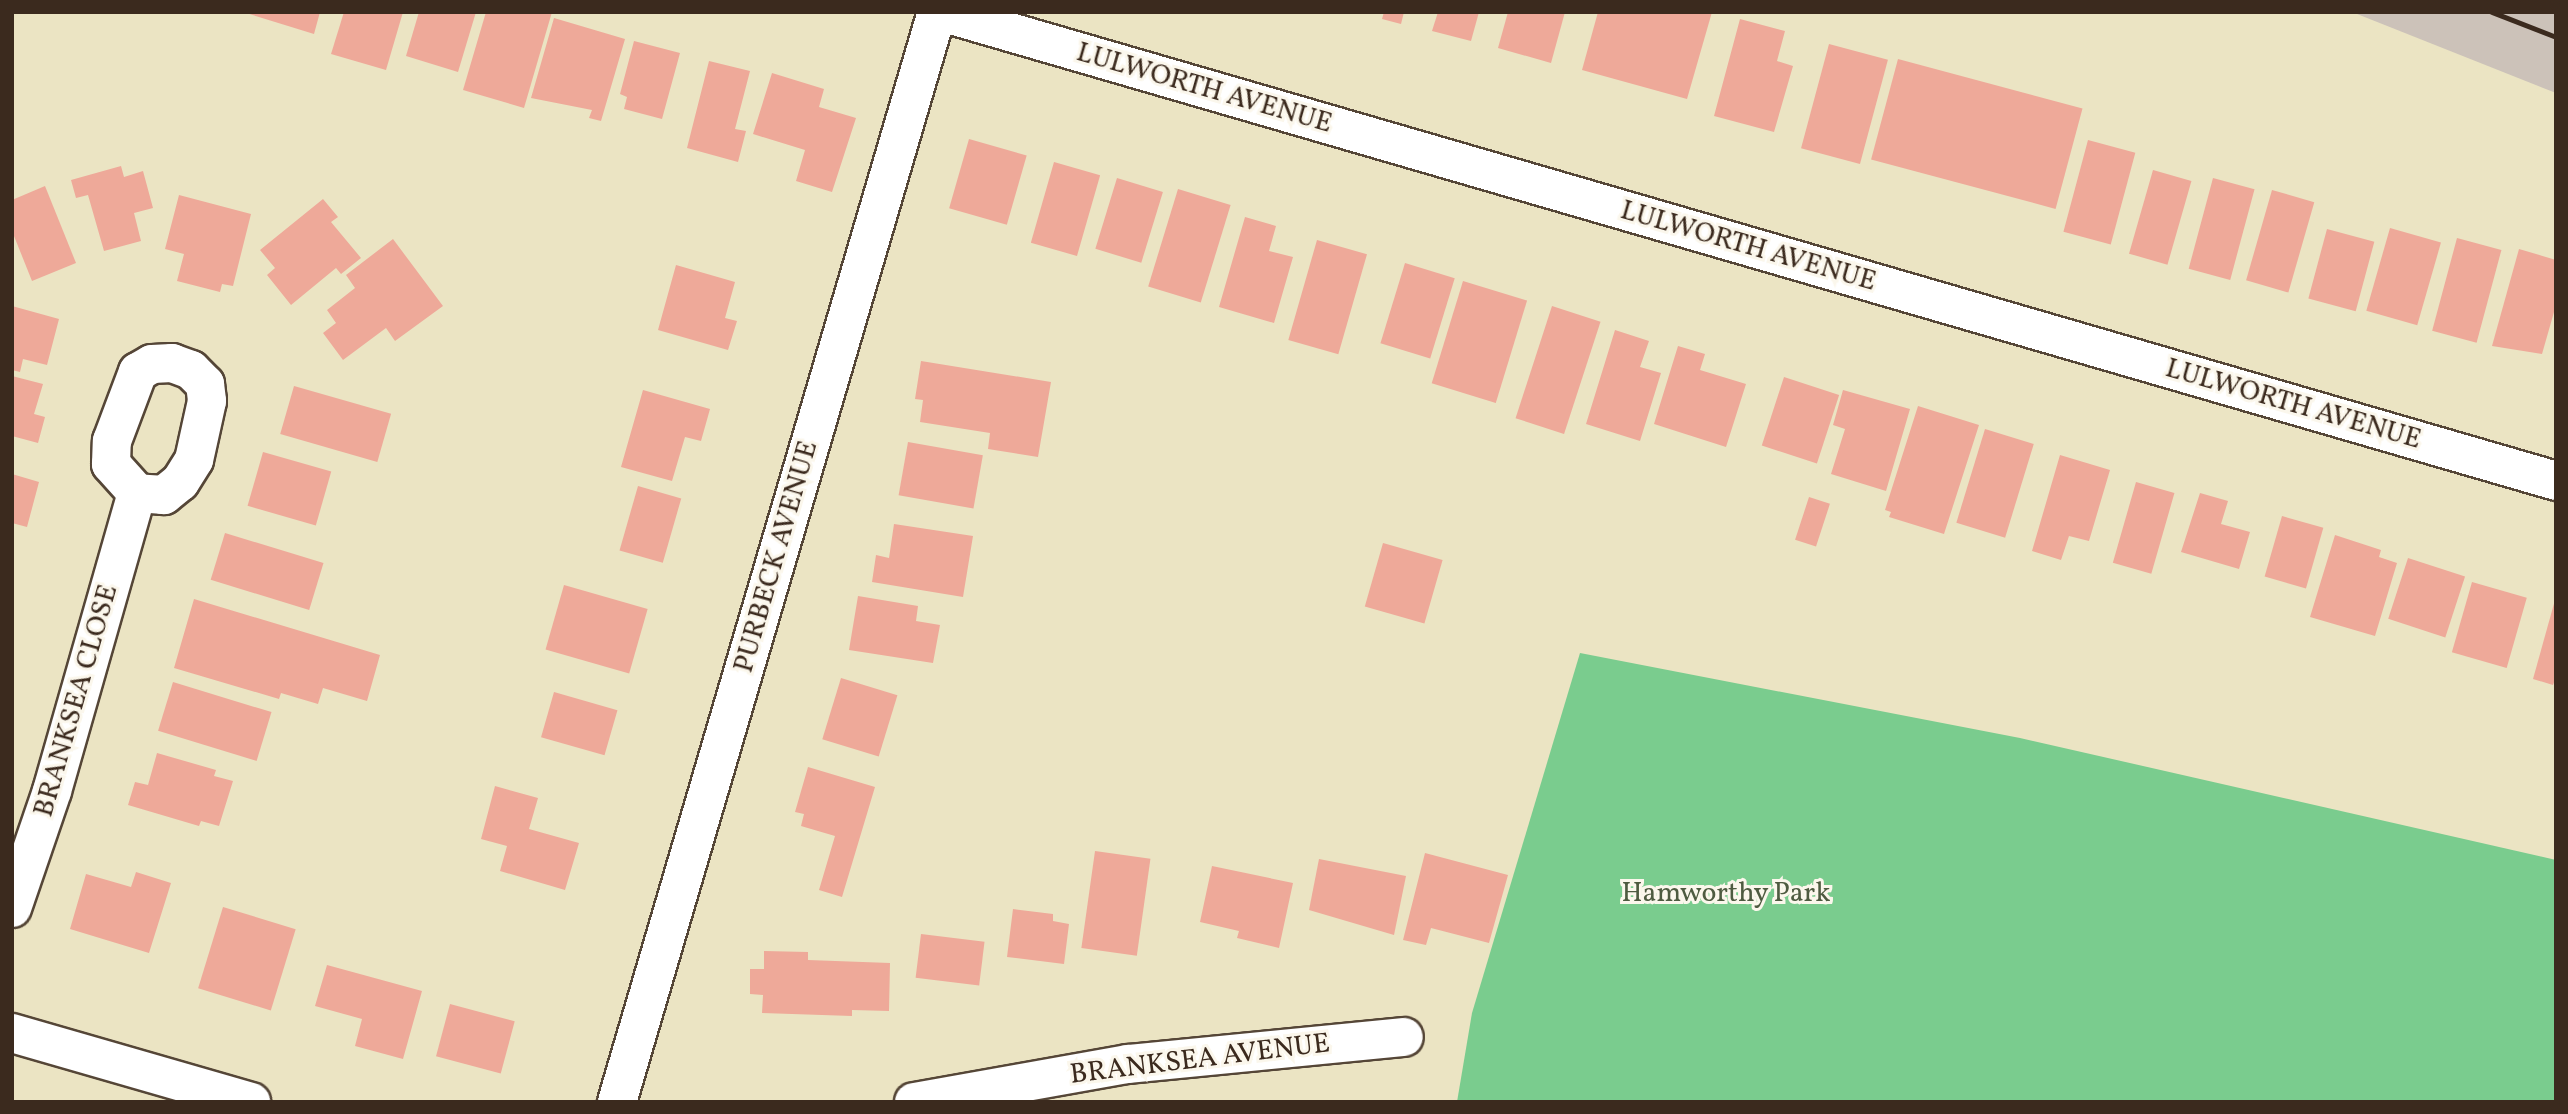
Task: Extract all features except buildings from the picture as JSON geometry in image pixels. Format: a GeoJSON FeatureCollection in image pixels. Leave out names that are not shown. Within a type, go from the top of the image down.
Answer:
{"type":"FeatureCollection","features":[{"type":"Feature","properties":{"kind":"street","name":"LULWORTH AVENUE"},"geometry":{"type":"LineString","coordinates":[[939,12],[2556,481]]}},
{"type":"Feature","properties":{"kind":"street","name":"PURBECK AVENUE"},"geometry":{"type":"LineString","coordinates":[[617,1102],[939,12]]}},
{"type":"Feature","properties":{"kind":"street","name":"BRANKSEA CLOSE"},"geometry":{"type":"LineString","coordinates":[[12,908],[52,791],[137,493]]}},
{"type":"Feature","properties":{"kind":"street"},"geometry":{"type":"LineString","coordinates":[[12,1033],[251,1102]]}},
{"type":"Feature","properties":{"kind":"street","name":"BRANKSEA AVENUE"},"geometry":{"type":"LineString","coordinates":[[915,1102],[1128,1064],[1404,1037]]}},
{"type":"Feature","properties":{"kind":"shaded area"},"geometry":{"type":"Polygon","coordinates":[[[2352,12],[2556,12],[2556,93],[2352,12]]]}},
{"type":"Feature","properties":{"kind":"green space","name":"Hamworthy Park"},"geometry":{"type":"Polygon","coordinates":[[[1580,653],[2020,738],[2556,860],[2556,1102],[1457,1102],[1472,1013],[1580,653]]]}},
{"type":"Feature","properties":{"kind":"railway"},"geometry":{"type":"LineString","coordinates":[[2492,12],[2556,37]]}}]}
